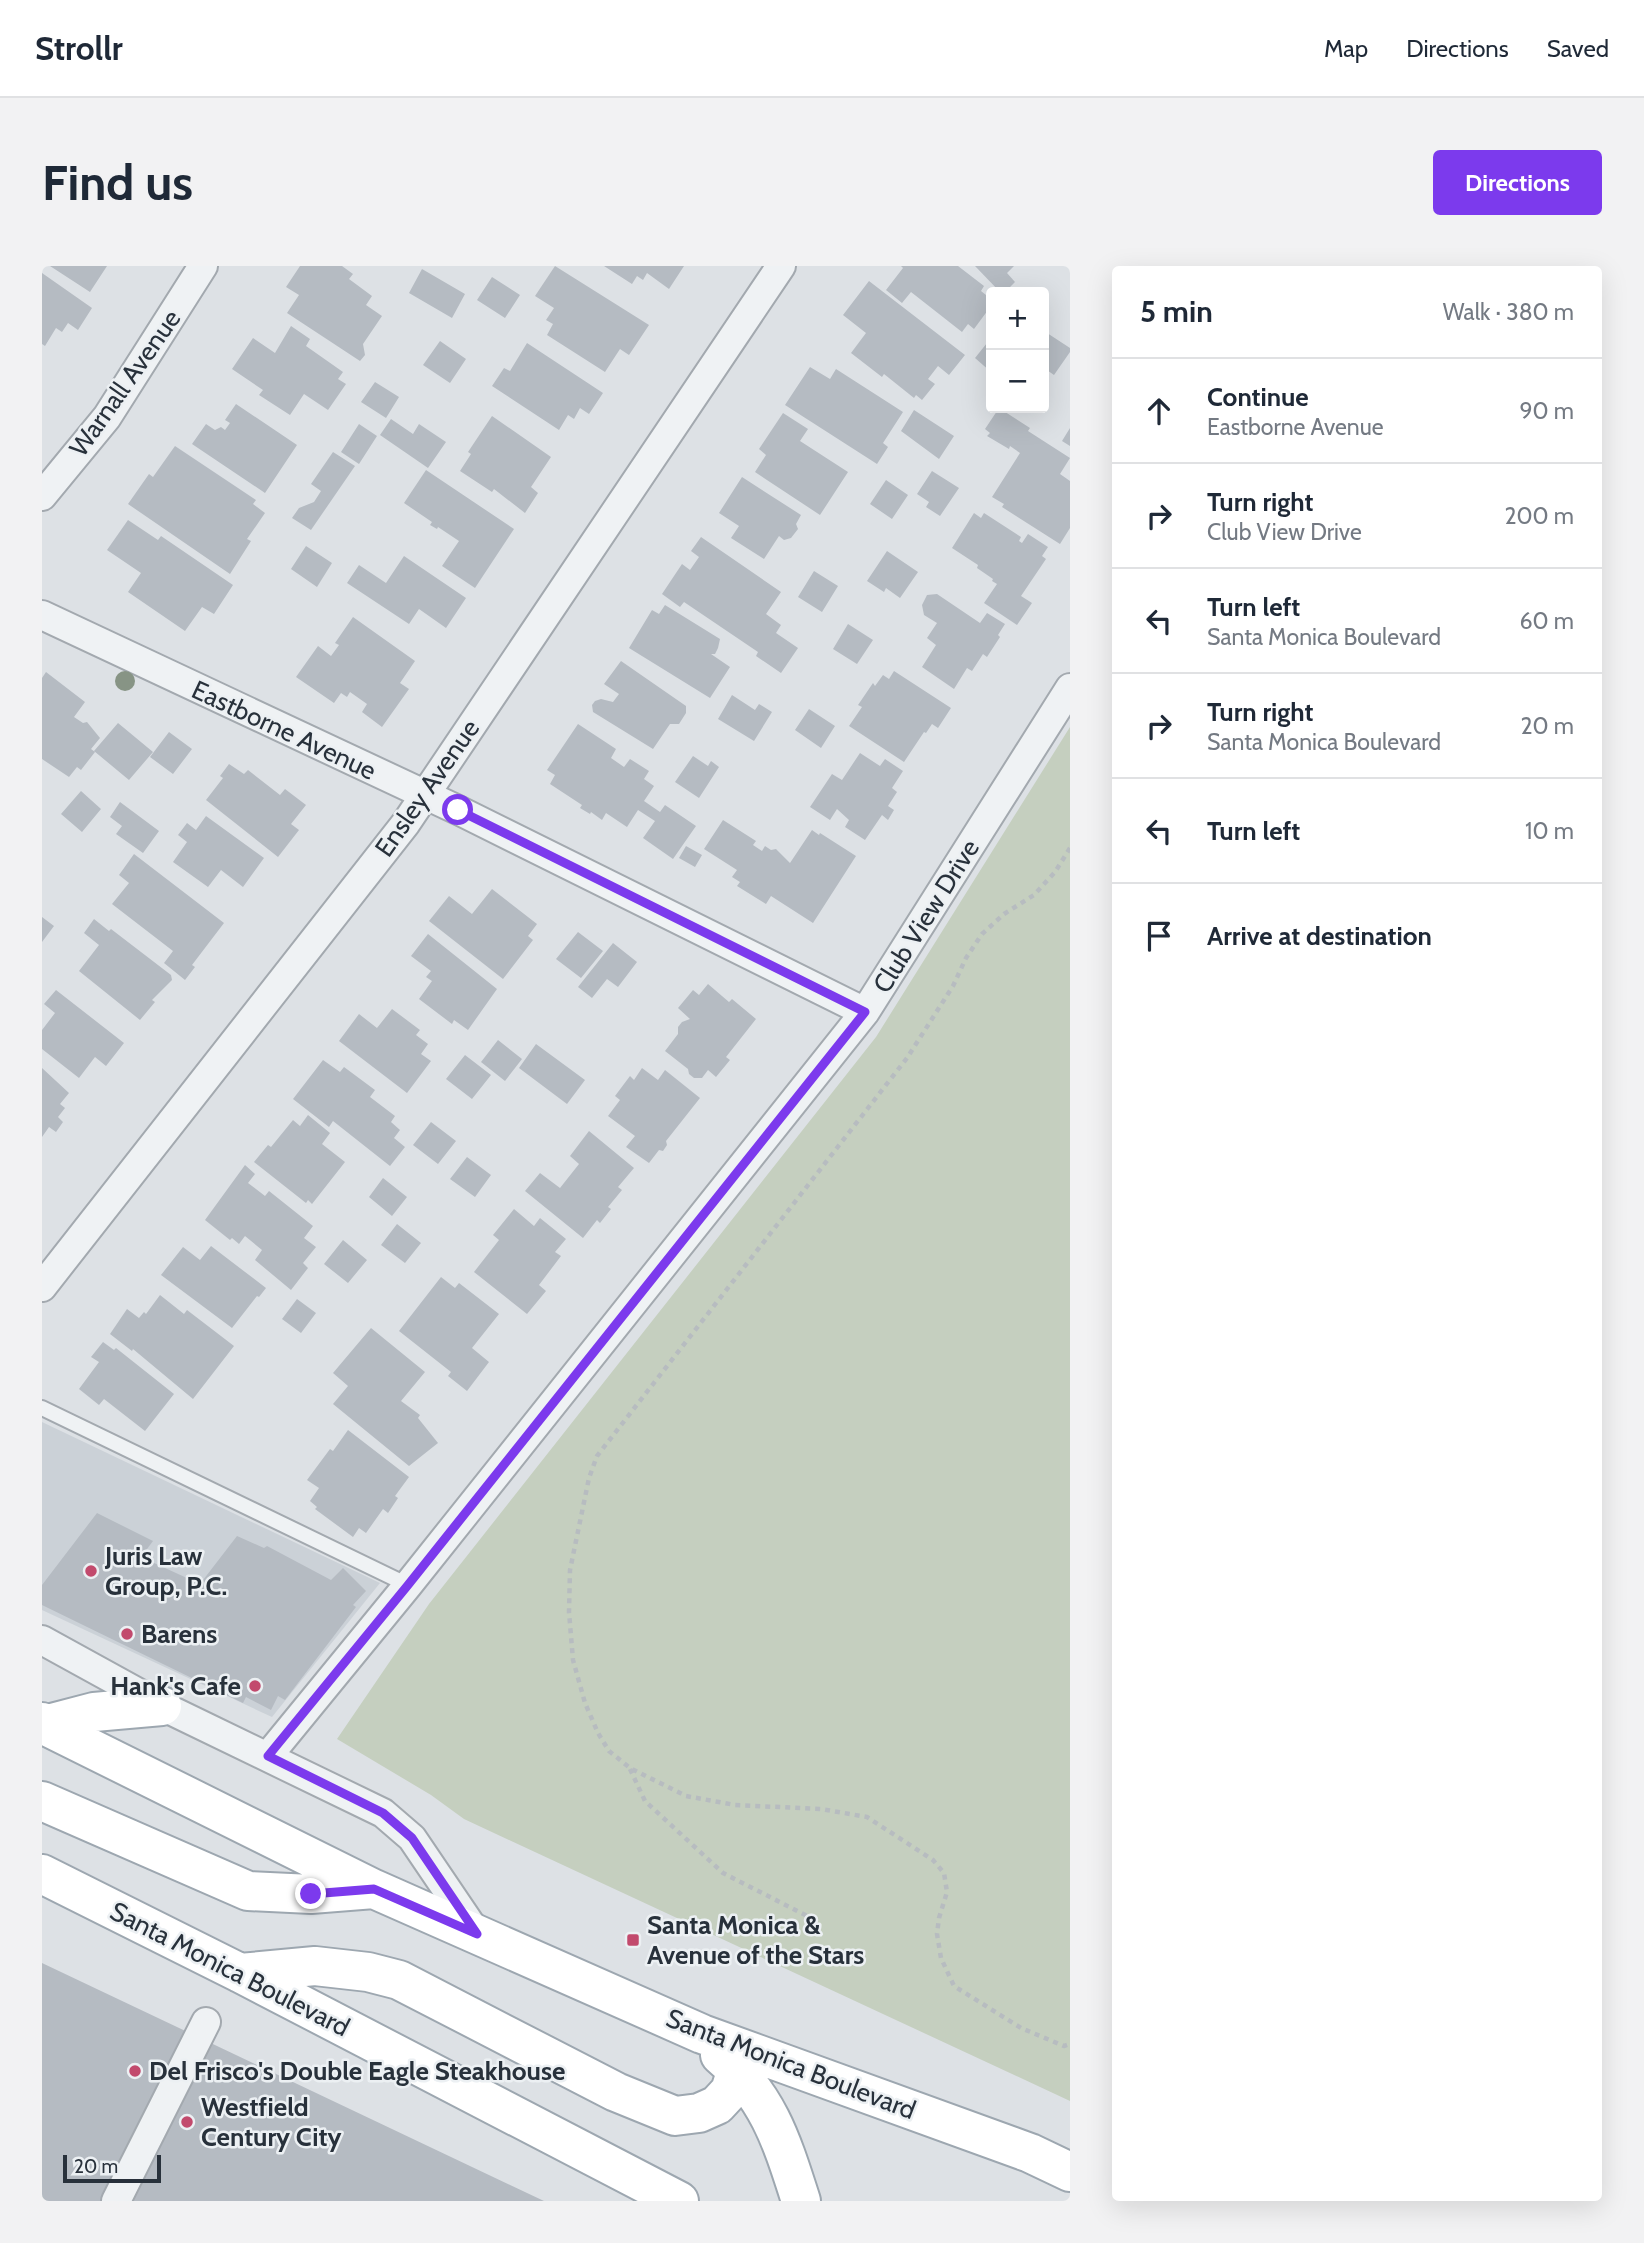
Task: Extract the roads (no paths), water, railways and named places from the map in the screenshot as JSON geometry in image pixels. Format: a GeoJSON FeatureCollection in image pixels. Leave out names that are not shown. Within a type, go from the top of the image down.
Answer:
{"type":"FeatureCollection","features":[{"type":"Feature","properties":{"kind":"main road"},"geometry":{"type":"LineString","coordinates":[[43,1723],[94,1712],[162,1706]]}},
{"type":"Feature","properties":{"kind":"main road","name":"Santa Monica Boulevard"},"geometry":{"type":"LineString","coordinates":[[43,1723],[374,1889],[689,2028],[1030,2153],[1070,2172]]}},
{"type":"Feature","properties":{"kind":"main road"},"geometry":{"type":"LineString","coordinates":[[42,1801],[248,1891],[311,1894],[374,1889]]}},
{"type":"Feature","properties":{"kind":"main road","name":"Santa Monica Boulevard"},"geometry":{"type":"LineString","coordinates":[[42,1874],[240,1973],[679,2201]]}},
{"type":"Feature","properties":{"kind":"main road"},"geometry":{"type":"LineString","coordinates":[[240,1973],[315,1966],[368,1972],[399,1980],[616,2092],[676,2116],[699,2113],[717,2105],[730,2091],[737,2069]]}},
{"type":"Feature","properties":{"kind":"main road"},"geometry":{"type":"LineString","coordinates":[[689,2028],[737,2069],[762,2101],[784,2150],[801,2201]]}},
{"type":"Feature","properties":{"kind":"street","name":"Warnall Avenue"},"geometry":{"type":"LineString","coordinates":[[42,496],[107,417],[203,266]]}},
{"type":"Feature","properties":{"kind":"street","name":"Ensley Avenue"},"geometry":{"type":"LineString","coordinates":[[42,1287],[397,834],[781,266]]}},
{"type":"Feature","properties":{"kind":"street","name":"Eastborne Avenue"},"geometry":{"type":"LineString","coordinates":[[42,615],[424,794],[865,1012]]}},
{"type":"Feature","properties":{"kind":"street","name":"Club View Drive"},"geometry":{"type":"LineString","coordinates":[[268,1756],[408,1585],[865,1012],[1070,688]]}},
{"type":"Feature","properties":{"kind":"street"},"geometry":{"type":"LineString","coordinates":[[42,1640],[162,1706],[383,1813],[412,1838],[477,1934]]}},
{"type":"Feature","properties":{"kind":"street"},"geometry":{"type":"LineString","coordinates":[[117,2201],[206,2022]]}},
{"type":"Feature","properties":{"kind":"lane"},"geometry":{"type":"LineString","coordinates":[[42,1408],[408,1585]]}},
{"type":"Feature","properties":{"kind":"place","name":"Juris Law Group, P.C."},"geometry":{"type":"Point","coordinates":[91,1571]}},
{"type":"Feature","properties":{"kind":"place","name":"Barens"},"geometry":{"type":"Point","coordinates":[127,1634]}},
{"type":"Feature","properties":{"kind":"place","name":"Hank's Cafe"},"geometry":{"type":"Point","coordinates":[255,1686]}},
{"type":"Feature","properties":{"kind":"place","name":"Santa Monica & Avenue of the Stars"},"geometry":{"type":"Point","coordinates":[633,1940]}},
{"type":"Feature","properties":{"kind":"place","name":"Del Frisco's Double Eagle Steakhouse"},"geometry":{"type":"Point","coordinates":[135,2071]}},
{"type":"Feature","properties":{"kind":"place","name":"Westfield Century City"},"geometry":{"type":"Point","coordinates":[187,2122]}}]}
